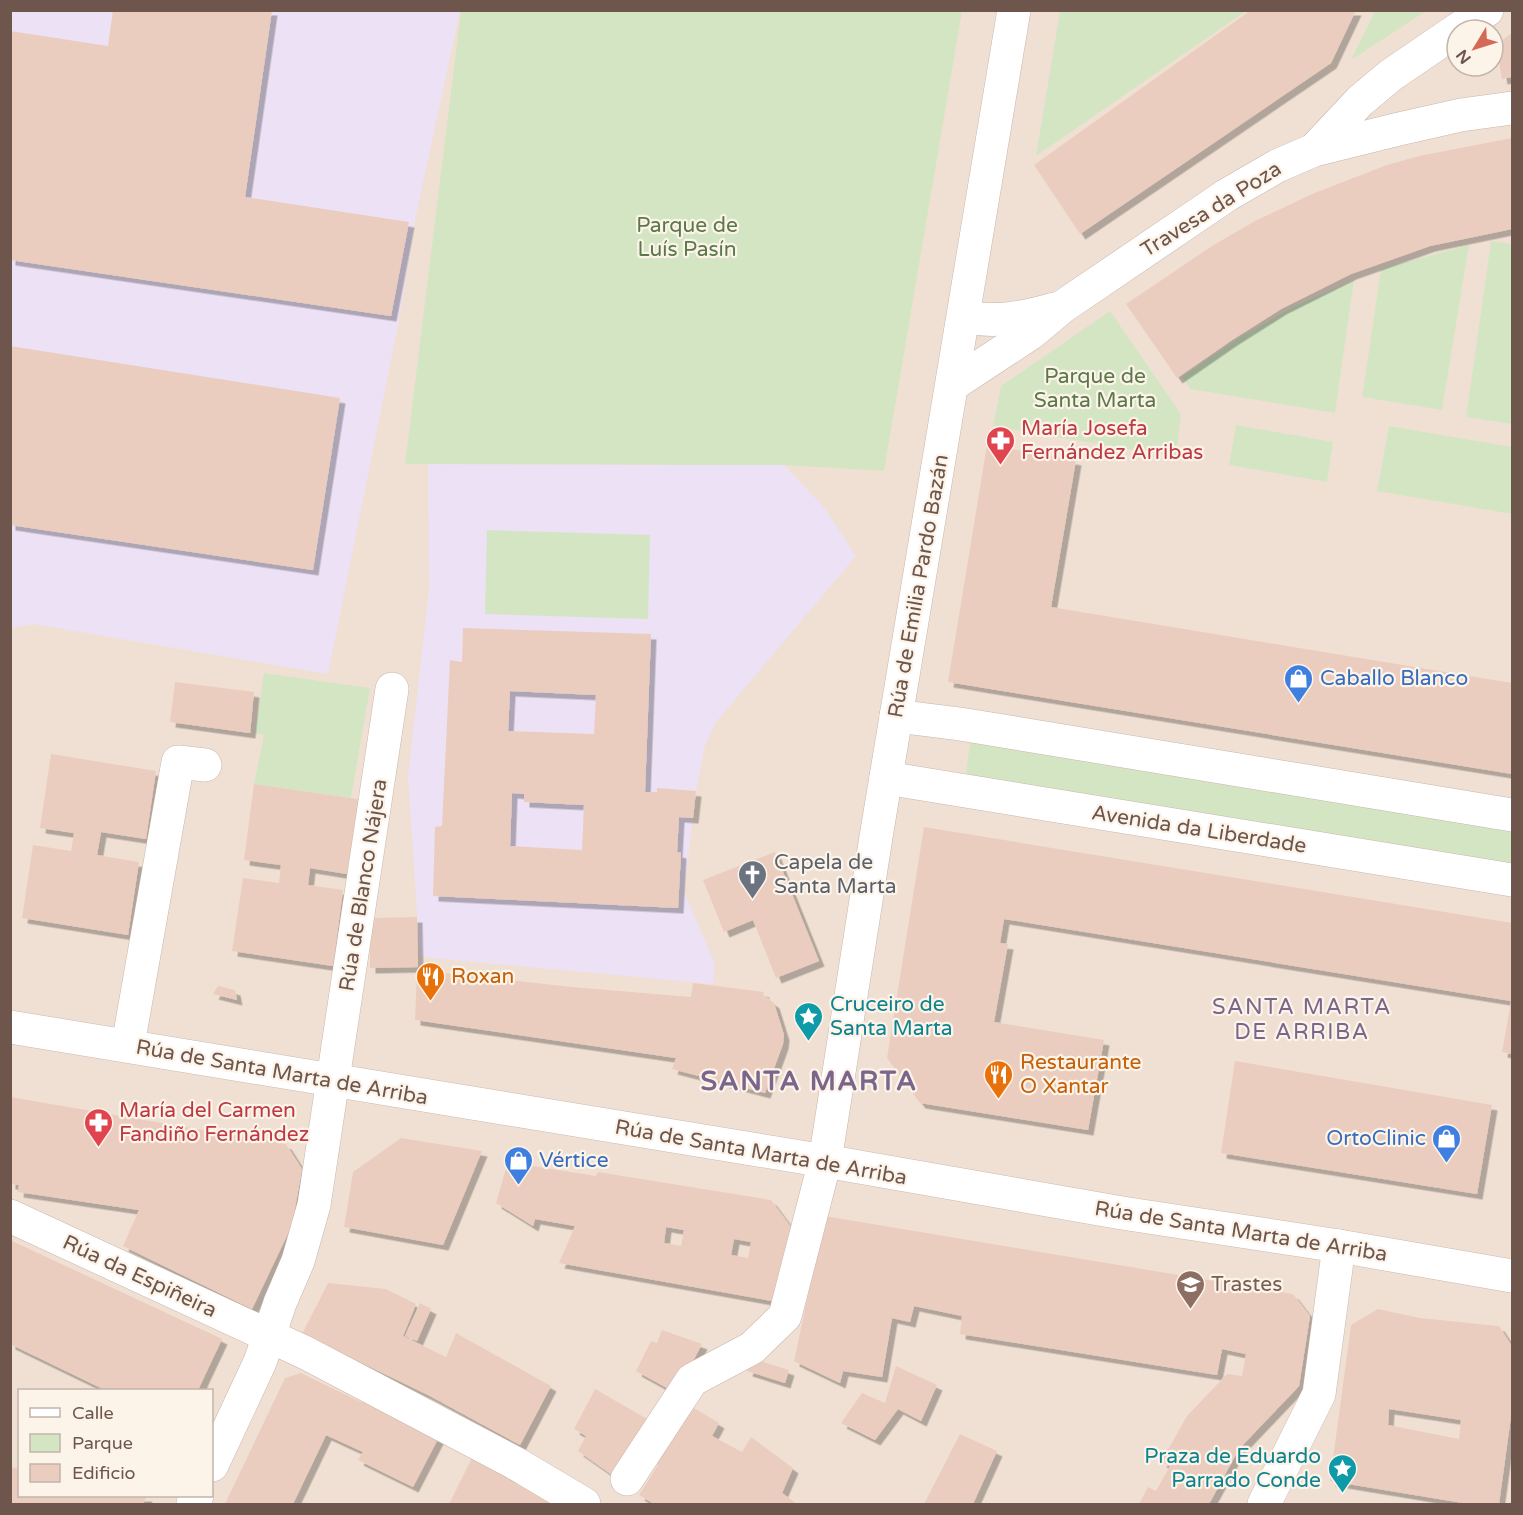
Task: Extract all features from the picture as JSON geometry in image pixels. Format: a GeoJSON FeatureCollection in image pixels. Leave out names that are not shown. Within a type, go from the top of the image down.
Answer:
{"type":"FeatureCollection","features":[{"type":"Feature","properties":{"kind":"street","name":"Rúa de Emilia Pardo Bazán"},"geometry":{"type":"LineString","coordinates":[[627,1479],[692,1380],[752,1348],[785,1316],[825,1161],[896,716],[1014,10]]}},
{"type":"Feature","properties":{"kind":"street"},"geometry":{"type":"LineString","coordinates":[[1314,150],[1360,101],[1390,75],[1445,38]]}},
{"type":"Feature","properties":{"kind":"street","name":"Travesa da Poza"},"geometry":{"type":"LineString","coordinates":[[952,385],[1031,333],[1062,307],[1227,195],[1277,166],[1314,150],[1461,115],[1512,108]]}},
{"type":"Feature","properties":{"kind":"street","name":"Travesa da Poza"},"geometry":{"type":"LineString","coordinates":[[964,317],[1002,320],[1025,317],[1062,307]]}},
{"type":"Feature","properties":{"kind":"street","name":"Rúa de Blanco Nájera"},"geometry":{"type":"LineString","coordinates":[[213,1463],[250,1385],[298,1261],[312,1214],[392,689]]}},
{"type":"Feature","properties":{"kind":"street"},"geometry":{"type":"LineString","coordinates":[[896,716],[960,724],[1512,815]]}},
{"type":"Feature","properties":{"kind":"street"},"geometry":{"type":"LineString","coordinates":[[128,1045],[178,762],[205,765]]}},
{"type":"Feature","properties":{"kind":"street","name":"Avenida da Liberdade"},"geometry":{"type":"LineString","coordinates":[[886,778],[1512,880]]}},
{"type":"Feature","properties":{"kind":"street","name":"Rúa de Santa Marta de Arriba"},"geometry":{"type":"LineString","coordinates":[[10,1027],[1512,1276]]}},
{"type":"Feature","properties":{"kind":"street","name":"Rúa da Espiñeira"},"geometry":{"type":"LineString","coordinates":[[10,1216],[306,1353],[515,1463],[584,1504]]}},
{"type":"Feature","properties":{"kind":"street"},"geometry":{"type":"LineString","coordinates":[[1264,1504],[1319,1394],[1339,1246]]}},
{"type":"Feature","properties":{"kind":"shaded area"},"geometry":{"type":"Polygon","coordinates":[[[11,11],[1512,11],[1512,1504],[11,1504],[11,11]]]}},
{"type":"Feature","properties":{"kind":"shaded area"},"geometry":{"type":"Polygon","coordinates":[[[11,11],[460,11],[415,220],[399,320],[328,674],[33,624],[11,628],[11,11]]]}},
{"type":"Feature","properties":{"kind":"shaded area"},"geometry":{"type":"Polygon","coordinates":[[[428,464],[784,465],[823,506],[856,556],[716,722],[705,745],[696,791],[684,892],[715,964],[713,984],[420,957],[408,776],[429,590],[428,464]]]}},
{"type":"Feature","properties":{"kind":"green space"},"geometry":{"type":"Polygon","coordinates":[[[1060,10],[1246,11],[1036,156],[1060,10]]]}},
{"type":"Feature","properties":{"kind":"green space","name":"Parque de Luís Pasín"},"geometry":{"type":"Polygon","coordinates":[[[461,11],[962,11],[884,471],[784,465],[405,464],[461,11]]]}},
{"type":"Feature","properties":{"kind":"green space"},"geometry":{"type":"Polygon","coordinates":[[[1375,11],[1426,11],[1351,60],[1375,11]]]}},
{"type":"Feature","properties":{"kind":"green space"},"geometry":{"type":"Polygon","coordinates":[[[1491,241],[1512,244],[1512,424],[1466,417],[1491,241]]]}},
{"type":"Feature","properties":{"kind":"green space"},"geometry":{"type":"Polygon","coordinates":[[[1469,245],[1442,410],[1362,397],[1381,269],[1469,245]]]}},
{"type":"Feature","properties":{"kind":"green space","name":"Parque de Santa Marta"},"geometry":{"type":"Polygon","coordinates":[[[1354,280],[1335,413],[1190,389],[1182,377],[1239,338],[1295,306],[1354,280]]]}},
{"type":"Feature","properties":{"kind":"green space","name":"Parque de Santa Marta"},"geometry":{"type":"Polygon","coordinates":[[[1110,311],[1181,414],[1176,457],[993,426],[1001,386],[1110,311]]]}},
{"type":"Feature","properties":{"kind":"green space"},"geometry":{"type":"Polygon","coordinates":[[[1236,425],[1333,442],[1327,482],[1229,465],[1236,425]]]}},
{"type":"Feature","properties":{"kind":"green space"},"geometry":{"type":"Polygon","coordinates":[[[1389,426],[1512,447],[1512,514],[1377,491],[1389,426]]]}},
{"type":"Feature","properties":{"kind":"green space"},"geometry":{"type":"Polygon","coordinates":[[[487,530],[650,535],[648,619],[485,614],[487,530]]]}},
{"type":"Feature","properties":{"kind":"green space"},"geometry":{"type":"Polygon","coordinates":[[[264,673],[370,688],[351,798],[254,784],[264,735],[255,733],[264,673]]]}},
{"type":"Feature","properties":{"kind":"green space"},"geometry":{"type":"Polygon","coordinates":[[[970,742],[1512,829],[1512,873],[965,781],[970,742]]]}},
{"type":"Feature","properties":{"kind":"building"},"geometry":{"type":"Polygon","coordinates":[[[113,10],[272,10],[245,197],[409,222],[391,316],[10,260],[10,31],[108,46],[113,10]]]}},
{"type":"Feature","properties":{"kind":"building"},"geometry":{"type":"Polygon","coordinates":[[[1251,10],[1356,10],[1331,63],[1080,234],[1034,165],[1251,10]]]}},
{"type":"Feature","properties":{"kind":"building"},"geometry":{"type":"Polygon","coordinates":[[[1512,33],[1512,77],[1502,79],[1505,78],[1505,38],[1512,33]]]}},
{"type":"Feature","properties":{"kind":"building"},"geometry":{"type":"Polygon","coordinates":[[[1512,138],[1512,229],[1430,246],[1351,274],[1281,309],[1177,378],[1126,304],[1212,246],[1255,221],[1312,194],[1387,165],[1419,156],[1512,138]]]}},
{"type":"Feature","properties":{"kind":"building"},"geometry":{"type":"Polygon","coordinates":[[[10,346],[340,398],[313,570],[10,525],[10,346]]]}},
{"type":"Feature","properties":{"kind":"building"},"geometry":{"type":"Polygon","coordinates":[[[987,445],[1076,460],[1051,607],[1512,683],[1512,774],[948,682],[987,445]]]}},
{"type":"Feature","properties":{"kind":"building"},"geometry":{"type":"Polygon","coordinates":[[[463,628],[651,634],[645,792],[657,792],[657,788],[696,791],[693,818],[679,817],[677,852],[681,853],[678,908],[433,896],[435,827],[442,826],[450,660],[462,662],[463,628]],[[510,691],[508,731],[594,734],[596,695],[510,691]],[[512,793],[510,846],[582,850],[584,805],[524,802],[524,794],[512,793]]]}},
{"type":"Feature","properties":{"kind":"building"},"geometry":{"type":"Polygon","coordinates":[[[175,682],[254,692],[250,733],[170,722],[175,682]]]}},
{"type":"Feature","properties":{"kind":"building"},"geometry":{"type":"Polygon","coordinates":[[[51,754],[156,771],[146,839],[101,832],[97,855],[139,862],[128,935],[22,918],[33,845],[71,851],[74,833],[40,828],[51,754]]]}},
{"type":"Feature","properties":{"kind":"building"},"geometry":{"type":"Polygon","coordinates":[[[254,784],[364,800],[353,875],[310,868],[308,885],[343,890],[333,966],[232,951],[243,878],[279,883],[281,865],[244,860],[254,784]]]}},
{"type":"Feature","properties":{"kind":"building"},"geometry":{"type":"Polygon","coordinates":[[[924,827],[1512,923],[1512,1054],[1502,1052],[1511,1001],[1004,919],[1000,943],[1008,944],[994,1022],[1104,1040],[1088,1130],[920,1103],[887,1058],[924,827]]]}},
{"type":"Feature","properties":{"kind":"building","name":"Capela de Santa Marta"},"geometry":{"type":"Polygon","coordinates":[[[775,852],[819,961],[776,978],[753,920],[724,932],[703,880],[775,852]]]}},
{"type":"Feature","properties":{"kind":"building"},"geometry":{"type":"Polygon","coordinates":[[[417,917],[418,967],[370,968],[370,918],[417,917]]]}},
{"type":"Feature","properties":{"kind":"building"},"geometry":{"type":"Polygon","coordinates":[[[417,970],[691,997],[693,983],[764,992],[763,995],[774,1003],[784,1035],[783,1044],[765,1093],[672,1069],[676,1058],[415,1020],[417,970]]]}},
{"type":"Feature","properties":{"kind":"building"},"geometry":{"type":"Polygon","coordinates":[[[218,986],[235,990],[237,1000],[213,994],[218,986]]]}},
{"type":"Feature","properties":{"kind":"building"},"geometry":{"type":"Polygon","coordinates":[[[1235,1061],[1492,1105],[1477,1194],[1221,1153],[1235,1061]]]}},
{"type":"Feature","properties":{"kind":"building"},"geometry":{"type":"Polygon","coordinates":[[[10,1097],[286,1144],[302,1169],[292,1225],[252,1309],[123,1246],[139,1210],[18,1192],[19,1185],[10,1184],[10,1097]]]}},
{"type":"Feature","properties":{"kind":"building"},"geometry":{"type":"Polygon","coordinates":[[[401,1138],[482,1151],[443,1245],[344,1227],[353,1172],[401,1138]]]}},
{"type":"Feature","properties":{"kind":"building"},"geometry":{"type":"Polygon","coordinates":[[[508,1162],[596,1176],[598,1172],[771,1200],[791,1227],[778,1302],[559,1263],[575,1226],[535,1219],[533,1226],[496,1203],[508,1162]],[[666,1227],[664,1243],[681,1246],[684,1230],[666,1227]],[[734,1239],[731,1255],[748,1258],[751,1242],[734,1239]]]}},
{"type":"Feature","properties":{"kind":"building"},"geometry":{"type":"Polygon","coordinates":[[[825,1216],[1293,1294],[1310,1316],[1299,1386],[1239,1449],[1209,1504],[1139,1504],[1148,1487],[1156,1491],[1170,1466],[1161,1462],[1187,1416],[1227,1374],[1242,1376],[1246,1354],[1222,1349],[1217,1375],[960,1334],[962,1316],[914,1306],[910,1322],[892,1318],[882,1377],[843,1371],[840,1383],[794,1361],[825,1216]]]}},
{"type":"Feature","properties":{"kind":"building"},"geometry":{"type":"Polygon","coordinates":[[[10,1240],[222,1339],[198,1389],[103,1389],[10,1344],[10,1240]]]}},
{"type":"Feature","properties":{"kind":"building"},"geometry":{"type":"Polygon","coordinates":[[[328,1283],[386,1289],[416,1304],[403,1336],[446,1357],[456,1333],[551,1386],[520,1445],[430,1396],[302,1334],[328,1283]]]}},
{"type":"Feature","properties":{"kind":"building"},"geometry":{"type":"Polygon","coordinates":[[[420,1303],[431,1309],[417,1341],[405,1336],[420,1303]]]}},
{"type":"Feature","properties":{"kind":"building"},"geometry":{"type":"Polygon","coordinates":[[[1378,1309],[1420,1318],[1499,1326],[1512,1346],[1512,1409],[1499,1504],[1469,1504],[1330,1481],[1351,1325],[1378,1309]],[[1389,1409],[1388,1425],[1459,1439],[1461,1420],[1389,1409]]]}},
{"type":"Feature","properties":{"kind":"building"},"geometry":{"type":"Polygon","coordinates":[[[662,1330],[702,1344],[676,1393],[636,1371],[651,1341],[657,1343],[662,1330]]]}},
{"type":"Feature","properties":{"kind":"building"},"geometry":{"type":"Polygon","coordinates":[[[751,1358],[789,1370],[785,1383],[747,1371],[751,1358]]]}},
{"type":"Feature","properties":{"kind":"building"},"geometry":{"type":"Polygon","coordinates":[[[896,1366],[937,1385],[921,1421],[898,1409],[875,1440],[841,1423],[862,1393],[885,1403],[896,1366]]]}},
{"type":"Feature","properties":{"kind":"building"},"geometry":{"type":"Polygon","coordinates":[[[301,1373],[361,1402],[368,1398],[440,1435],[413,1487],[358,1460],[363,1452],[326,1435],[293,1504],[225,1504],[285,1378],[301,1373]]]}},
{"type":"Feature","properties":{"kind":"building"},"geometry":{"type":"Polygon","coordinates":[[[595,1389],[649,1420],[622,1482],[578,1451],[586,1436],[574,1429],[595,1389]]]}},
{"type":"Feature","properties":{"kind":"building"},"geometry":{"type":"Polygon","coordinates":[[[689,1405],[719,1423],[712,1436],[742,1452],[751,1437],[793,1468],[782,1493],[797,1504],[654,1504],[639,1495],[658,1465],[653,1461],[689,1405]]]}},
{"type":"Feature","properties":{"kind":"building"},"geometry":{"type":"Polygon","coordinates":[[[960,1434],[997,1451],[973,1504],[924,1504],[960,1434]]]}},
{"type":"Feature","properties":{"kind":"building"},"geometry":{"type":"Polygon","coordinates":[[[476,1450],[513,1472],[510,1480],[551,1504],[449,1504],[476,1450]]]}},
{"type":"Feature","properties":{"kind":"building"},"geometry":{"type":"Polygon","coordinates":[[[10,1467],[18,1469],[18,1497],[146,1497],[143,1504],[10,1504],[10,1467]]]}},
{"type":"Feature","properties":{"kind":"place","name":"María Josefa Fernández Arribas"},"geometry":{"type":"Point","coordinates":[1000,466]}},
{"type":"Feature","properties":{"kind":"place","name":"Caballo Blanco"},"geometry":{"type":"Point","coordinates":[1299,704]}},
{"type":"Feature","properties":{"kind":"place","name":"Capela de Santa Marta"},"geometry":{"type":"Point","coordinates":[753,900]}},
{"type":"Feature","properties":{"kind":"place","name":"Roxan"},"geometry":{"type":"Point","coordinates":[430,1002]}},
{"type":"Feature","properties":{"kind":"place","name":"Cruceiro de Santa Marta"},"geometry":{"type":"Point","coordinates":[809,1042]}},
{"type":"Feature","properties":{"kind":"place","name":"Restaurante O Xantar"},"geometry":{"type":"Point","coordinates":[999,1100]}},
{"type":"Feature","properties":{"kind":"place","name":"María del Carmen Fandiño Fernández"},"geometry":{"type":"Point","coordinates":[98,1148]}},
{"type":"Feature","properties":{"kind":"place","name":"OrtoClinic"},"geometry":{"type":"Point","coordinates":[1447,1164]}},
{"type":"Feature","properties":{"kind":"place","name":"Vértice"},"geometry":{"type":"Point","coordinates":[518,1186]}},
{"type":"Feature","properties":{"kind":"place","name":"Trastes"},"geometry":{"type":"Point","coordinates":[1190,1310]}},
{"type":"Feature","properties":{"kind":"place","name":"Praza de Eduardo Parrado Conde"},"geometry":{"type":"Point","coordinates":[1342,1494]}},
{"type":"Feature","properties":{"kind":"district","name":"SANTA MARTA DE ARRIBA"},"geometry":{"type":"Point","coordinates":[1302,1018]}},
{"type":"Feature","properties":{"kind":"district","name":"SANTA MARTA"},"geometry":{"type":"Point","coordinates":[809,1081]}}]}
